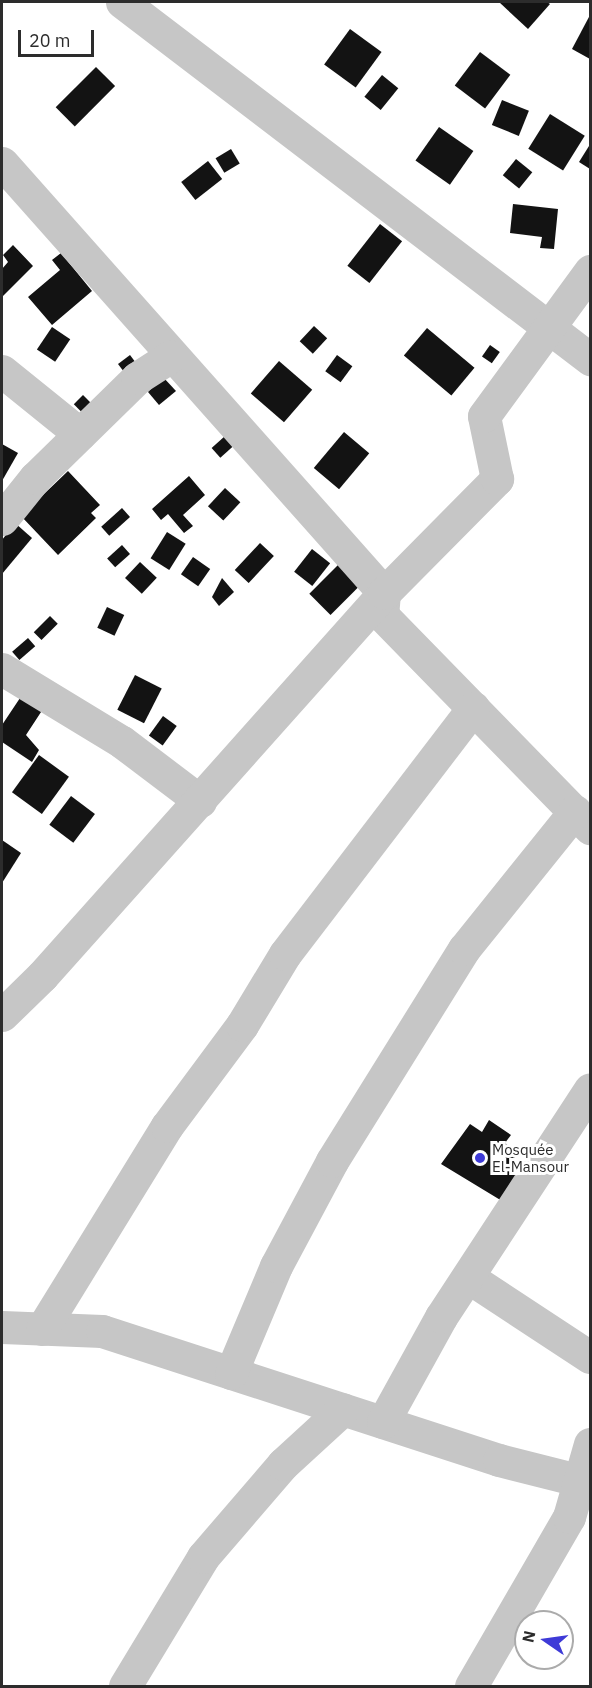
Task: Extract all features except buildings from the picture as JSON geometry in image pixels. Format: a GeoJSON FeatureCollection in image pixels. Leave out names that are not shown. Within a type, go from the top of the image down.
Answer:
{"type":"FeatureCollection","features":[{"type":"Feature","properties":{"kind":"street"},"geometry":{"type":"LineString","coordinates":[[122,2],[549,324],[591,359]]}},
{"type":"Feature","properties":{"kind":"street"},"geometry":{"type":"LineString","coordinates":[[2,163],[171,356],[384,593],[382,615],[583,819],[464,950],[332,1161],[276,1266],[231,1372]]}},
{"type":"Feature","properties":{"kind":"street"},"geometry":{"type":"LineString","coordinates":[[2,1015],[42,976],[384,593],[496,479],[484,416],[549,324],[591,271]]}},
{"type":"Feature","properties":{"kind":"street"},"geometry":{"type":"LineString","coordinates":[[2,519],[80,434],[138,378],[171,356]]}},
{"type":"Feature","properties":{"kind":"street"},"geometry":{"type":"LineString","coordinates":[[2,371],[80,434]]}},
{"type":"Feature","properties":{"kind":"street"},"geometry":{"type":"LineString","coordinates":[[2,669],[122,742],[200,801]]}},
{"type":"Feature","properties":{"kind":"street"},"geometry":{"type":"LineString","coordinates":[[42,1329],[167,1126],[242,1025],[285,954],[473,708]]}},
{"type":"Feature","properties":{"kind":"street"},"geometry":{"type":"LineString","coordinates":[[383,1422],[468,1277],[591,1089]]}},
{"type":"Feature","properties":{"kind":"street"},"geometry":{"type":"LineString","coordinates":[[468,1277],[591,1357]]}},
{"type":"Feature","properties":{"kind":"street"},"geometry":{"type":"LineString","coordinates":[[2,1327],[102,1331],[499,1461],[586,1482]]}},
{"type":"Feature","properties":{"kind":"street"},"geometry":{"type":"LineString","coordinates":[[125,1686],[203,1557],[283,1464],[343,1409]]}},
{"type":"Feature","properties":{"kind":"street"},"geometry":{"type":"LineString","coordinates":[[471,1686],[569,1517],[586,1482],[591,1444]]}},
{"type":"Feature","properties":{"kind":"place","name":"Mosquée El-Mansour"},"geometry":{"type":"Point","coordinates":[480,1158]}}]}
